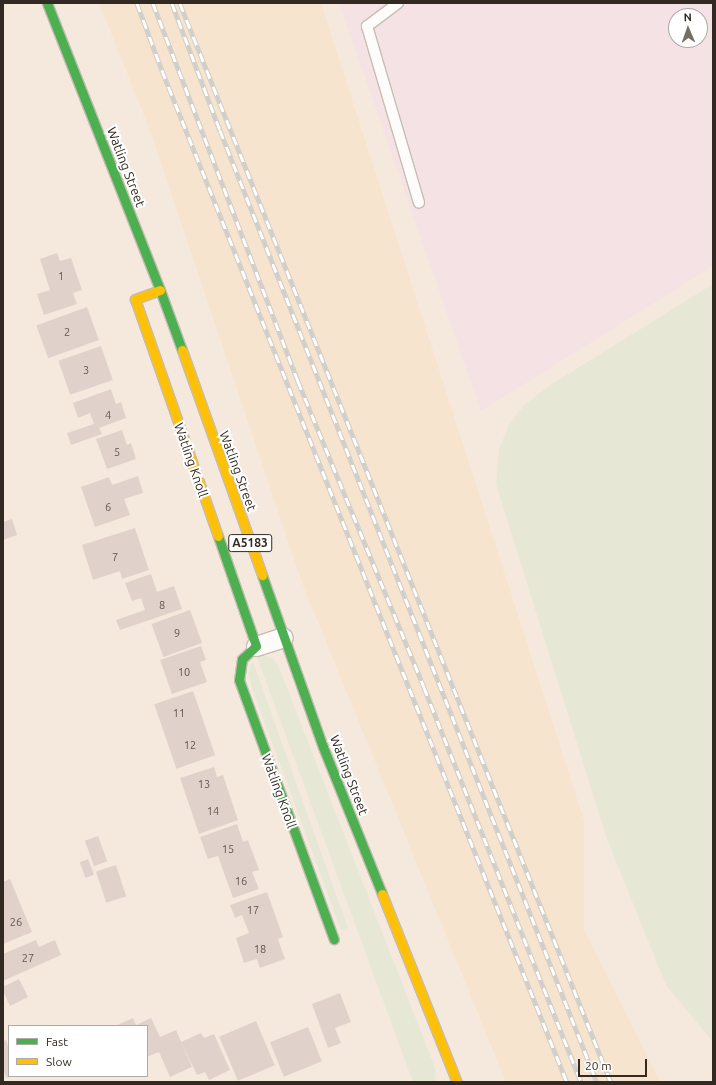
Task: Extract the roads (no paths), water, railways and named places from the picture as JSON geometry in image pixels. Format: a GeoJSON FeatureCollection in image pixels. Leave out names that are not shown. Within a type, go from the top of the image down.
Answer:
{"type":"FeatureCollection","features":[{"type":"Feature","properties":{"kind":"main road","name":"Watling Street"},"geometry":{"type":"LineString","coordinates":[[47,3],[160,290],[323,746],[457,1082]]}},
{"type":"Feature","properties":{"kind":"main road","name":"Watling Knoll"},"geometry":{"type":"LineString","coordinates":[[160,290],[135,299],[256,646],[242,659],[239,680],[334,939]]}},
{"type":"Feature","properties":{"kind":"street","name":"Watling Knoll"},"geometry":{"type":"LineString","coordinates":[[256,646],[283,637]]}},
{"type":"Feature","properties":{"kind":"lane"},"geometry":{"type":"LineString","coordinates":[[398,3],[367,26],[419,203]]}},
{"type":"Feature","properties":{"kind":"railway"},"geometry":{"type":"LineString","coordinates":[[137,3],[162,70],[567,1082]]}},
{"type":"Feature","properties":{"kind":"railway"},"geometry":{"type":"LineString","coordinates":[[153,3],[298,381],[424,687],[581,1082]]}},
{"type":"Feature","properties":{"kind":"railway"},"geometry":{"type":"LineString","coordinates":[[172,3],[220,130],[597,1082]]}},
{"type":"Feature","properties":{"kind":"railway"},"geometry":{"type":"LineString","coordinates":[[180,3],[611,1082]]}}]}
